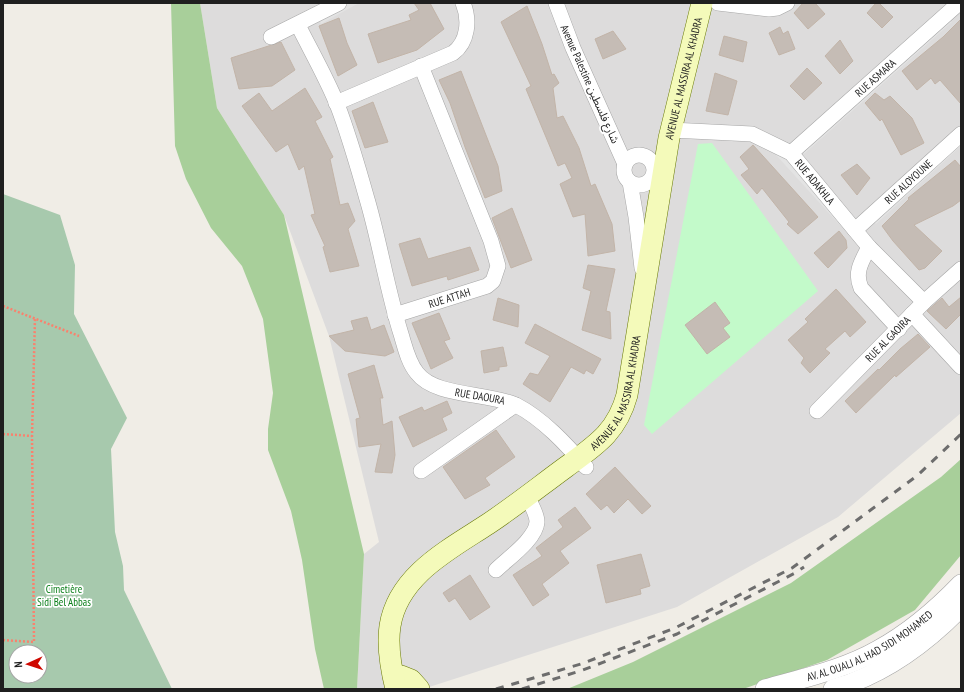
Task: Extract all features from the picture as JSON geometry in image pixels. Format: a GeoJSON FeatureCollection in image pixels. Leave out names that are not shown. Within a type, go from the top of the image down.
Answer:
{"type":"FeatureCollection","features":[{"type":"Feature","properties":{"kind":"main road","name":"AVENUE AL MASSIRA AL KHADRA"},"geometry":{"type":"LineString","coordinates":[[678,130],[702,3]]}},
{"type":"Feature","properties":{"kind":"main road","name":"AVENUE AL MASSIRA AL KHADRA"},"geometry":{"type":"LineString","coordinates":[[396,681],[399,636],[407,608],[414,596],[433,574],[445,563],[531,504],[582,462],[614,426],[624,406],[664,176],[714,3]]}},
{"type":"Feature","properties":{"kind":"main road","name":"AVENUE AL MASSIRA AL KHADRA"},"geometry":{"type":"LineString","coordinates":[[396,681],[390,626],[405,592],[421,571],[431,562],[619,436],[634,406],[664,176]]}},
{"type":"Feature","properties":{"kind":"main road"},"geometry":{"type":"LineString","coordinates":[[396,681],[411,680],[419,689]]}},
{"type":"Feature","properties":{"kind":"street"},"geometry":{"type":"LineString","coordinates":[[271,37],[298,25],[339,3]]}},
{"type":"Feature","properties":{"kind":"street","name":"Avenue Palestine شارع فلسطين"},"geometry":{"type":"LineString","coordinates":[[556,3],[589,86],[625,164],[624,174],[630,182]]}},
{"type":"Feature","properties":{"kind":"street"},"geometry":{"type":"LineString","coordinates":[[718,3],[769,9],[777,8],[787,3]]}},
{"type":"Feature","properties":{"kind":"street","name":"RUE ASMARA"},"geometry":{"type":"LineString","coordinates":[[791,154],[958,4],[961,3]]}},
{"type":"Feature","properties":{"kind":"street"},"geometry":{"type":"LineString","coordinates":[[336,103],[454,53],[464,43],[467,24],[464,4]]}},
{"type":"Feature","properties":{"kind":"street"},"geometry":{"type":"LineString","coordinates":[[298,25],[336,103],[368,200],[395,315]]}},
{"type":"Feature","properties":{"kind":"street","name":"RUE ATTAH"},"geometry":{"type":"LineString","coordinates":[[395,315],[480,290],[492,281],[498,266],[488,234],[421,66]]}},
{"type":"Feature","properties":{"kind":"street","name":"RUE ADAKHLA"},"geometry":{"type":"LineString","coordinates":[[678,130],[752,134],[791,154],[869,247],[924,302]]}},
{"type":"Feature","properties":{"kind":"street","name":"RUE ALOYOUNE"},"geometry":{"type":"LineString","coordinates":[[855,230],[961,134]]}},
{"type":"Feature","properties":{"kind":"street"},"geometry":{"type":"LineString","coordinates":[[625,164],[630,158],[637,155],[645,156],[651,161],[654,168],[664,176]]}},
{"type":"Feature","properties":{"kind":"street"},"geometry":{"type":"LineString","coordinates":[[630,182],[636,185],[644,185],[664,176]]}},
{"type":"Feature","properties":{"kind":"street"},"geometry":{"type":"LineString","coordinates":[[630,182],[640,247],[644,289]]}},
{"type":"Feature","properties":{"kind":"street"},"geometry":{"type":"LineString","coordinates":[[869,247],[859,266],[858,281],[861,288],[899,329]]}},
{"type":"Feature","properties":{"kind":"street","name":"RUE AL GAOIRA"},"geometry":{"type":"LineString","coordinates":[[817,411],[924,302],[961,269]]}},
{"type":"Feature","properties":{"kind":"street"},"geometry":{"type":"LineString","coordinates":[[912,314],[961,367]]}},
{"type":"Feature","properties":{"kind":"street","name":"RUE DAOURA"},"geometry":{"type":"LineString","coordinates":[[395,315],[410,361],[417,373],[426,382],[438,388],[486,396],[515,405],[534,416],[568,446],[582,462]]}},
{"type":"Feature","properties":{"kind":"street"},"geometry":{"type":"LineString","coordinates":[[421,471],[515,405]]}},
{"type":"Feature","properties":{"kind":"street"},"geometry":{"type":"LineString","coordinates":[[496,570],[533,535],[537,523],[531,504]]}},
{"type":"Feature","properties":{"kind":"street","name":"AV. AL OUALI AL HAD SIDI MOHAMED"},"geometry":{"type":"LineString","coordinates":[[765,689],[835,669],[877,651],[899,638],[933,611],[961,584]]}},
{"type":"Feature","properties":{"kind":"street","name":"AV. AL OUALI AL HAD SIDI MOHAMED"},"geometry":{"type":"LineString","coordinates":[[833,689],[858,680],[896,660],[931,636],[961,607]]}},
{"type":"Feature","properties":{"kind":"path"},"geometry":{"type":"LineString","coordinates":[[3,306],[79,336]]}},
{"type":"Feature","properties":{"kind":"path"},"geometry":{"type":"LineString","coordinates":[[3,640],[34,642],[32,436],[35,318]]}},
{"type":"Feature","properties":{"kind":"path"},"geometry":{"type":"LineString","coordinates":[[3,434],[32,436]]}},
{"type":"Feature","properties":{"kind":"shaded area"},"geometry":{"type":"Polygon","coordinates":[[[200,3],[961,3],[961,413],[838,517],[677,607],[423,689],[357,689],[364,554],[379,542],[329,336],[284,215],[217,108],[200,3]]]}},
{"type":"Feature","properties":{"kind":"shaded area"},"geometry":{"type":"Polygon","coordinates":[[[349,3],[359,3],[321,24],[319,19],[349,3]]]}},
{"type":"Feature","properties":{"kind":"shaded area"},"geometry":{"type":"Polygon","coordinates":[[[948,20],[952,22],[804,154],[802,150],[948,20]]]}},
{"type":"Feature","properties":{"kind":"shaded area"},"geometry":{"type":"Polygon","coordinates":[[[427,88],[492,254],[488,256],[422,91],[427,88]]]}},
{"type":"Feature","properties":{"kind":"shaded area"},"geometry":{"type":"Polygon","coordinates":[[[961,139],[961,146],[876,224],[873,220],[961,139]]]}},
{"type":"Feature","properties":{"kind":"shaded area"},"geometry":{"type":"Polygon","coordinates":[[[779,151],[850,231],[847,233],[776,155],[779,151]]]}},
{"type":"Feature","properties":{"kind":"green space"},"geometry":{"type":"Polygon","coordinates":[[[171,3],[200,3],[217,108],[284,215],[364,554],[357,689],[324,689],[315,649],[302,560],[291,511],[268,450],[268,429],[273,393],[263,319],[242,266],[211,228],[186,179],[175,146],[171,3]]]}},
{"type":"Feature","properties":{"kind":"green space"},"geometry":{"type":"Polygon","coordinates":[[[712,143],[818,291],[652,434],[644,425],[698,144],[712,143]]]}},
{"type":"Feature","properties":{"kind":"green space","name":"Cimetière Sidi Bel Abbas"},"geometry":{"type":"Polygon","coordinates":[[[3,194],[60,215],[75,265],[74,314],[127,418],[111,449],[115,532],[123,566],[124,590],[172,689],[3,689],[3,194]]]}},
{"type":"Feature","properties":{"kind":"green space"},"geometry":{"type":"Polygon","coordinates":[[[961,459],[961,555],[915,610],[827,660],[743,689],[567,689],[633,662],[791,583],[941,477],[961,459]]]}},
{"type":"Feature","properties":{"kind":"building"},"geometry":{"type":"Polygon","coordinates":[[[414,3],[430,3],[444,29],[417,50],[378,63],[368,34],[411,20],[409,15],[419,10],[414,3]]]}},
{"type":"Feature","properties":{"kind":"building"},"geometry":{"type":"Polygon","coordinates":[[[803,3],[815,3],[825,14],[808,29],[794,13],[803,3]]]}},
{"type":"Feature","properties":{"kind":"building"},"geometry":{"type":"Polygon","coordinates":[[[876,3],[879,3],[893,17],[882,28],[867,13],[876,3]]]}},
{"type":"Feature","properties":{"kind":"building"},"geometry":{"type":"Polygon","coordinates":[[[527,6],[552,75],[554,74],[559,83],[553,88],[557,118],[563,116],[579,148],[591,186],[595,184],[612,224],[615,251],[588,256],[585,214],[573,217],[560,184],[572,178],[565,163],[558,166],[526,89],[531,86],[501,22],[527,6]]]}},
{"type":"Feature","properties":{"kind":"building"},"geometry":{"type":"Polygon","coordinates":[[[339,18],[347,43],[357,65],[338,76],[319,26],[339,18]]]}},
{"type":"Feature","properties":{"kind":"building"},"geometry":{"type":"Polygon","coordinates":[[[961,19],[961,104],[940,80],[935,84],[931,78],[917,90],[902,71],[943,37],[961,19]]]}},
{"type":"Feature","properties":{"kind":"building"},"geometry":{"type":"Polygon","coordinates":[[[780,27],[783,34],[788,31],[795,49],[779,55],[769,33],[780,27]]]}},
{"type":"Feature","properties":{"kind":"building"},"geometry":{"type":"Polygon","coordinates":[[[613,31],[626,49],[603,59],[595,39],[613,31]]]}},
{"type":"Feature","properties":{"kind":"building"},"geometry":{"type":"Polygon","coordinates":[[[724,36],[747,42],[743,62],[719,55],[724,36]]]}},
{"type":"Feature","properties":{"kind":"building"},"geometry":{"type":"Polygon","coordinates":[[[840,40],[853,61],[840,74],[825,56],[840,40]]]}},
{"type":"Feature","properties":{"kind":"building"},"geometry":{"type":"Polygon","coordinates":[[[281,42],[295,70],[272,86],[239,89],[231,58],[281,42]]]}},
{"type":"Feature","properties":{"kind":"building"},"geometry":{"type":"Polygon","coordinates":[[[807,68],[822,83],[804,100],[790,86],[807,68]]]}},
{"type":"Feature","properties":{"kind":"building"},"geometry":{"type":"Polygon","coordinates":[[[461,71],[498,166],[502,191],[485,198],[450,103],[439,80],[461,71]]]}},
{"type":"Feature","properties":{"kind":"building"},"geometry":{"type":"Polygon","coordinates":[[[715,73],[737,81],[728,115],[706,111],[715,73]]]}},
{"type":"Feature","properties":{"kind":"building"},"geometry":{"type":"Polygon","coordinates":[[[305,88],[322,117],[315,121],[333,157],[330,159],[340,205],[348,203],[355,221],[348,229],[359,266],[330,272],[323,247],[325,246],[311,215],[315,214],[304,166],[299,170],[288,144],[276,152],[242,106],[259,93],[272,111],[305,88]]]}},
{"type":"Feature","properties":{"kind":"building"},"geometry":{"type":"Polygon","coordinates":[[[875,93],[884,100],[890,96],[912,118],[924,143],[901,155],[882,119],[880,121],[865,103],[875,93]]]}},
{"type":"Feature","properties":{"kind":"building"},"geometry":{"type":"Polygon","coordinates":[[[373,102],[388,142],[365,148],[352,111],[373,102]]]}},
{"type":"Feature","properties":{"kind":"building"},"geometry":{"type":"Polygon","coordinates":[[[753,145],[818,217],[798,234],[787,224],[789,222],[762,188],[757,194],[741,175],[749,169],[740,157],[753,145]]]}},
{"type":"Feature","properties":{"kind":"building"},"geometry":{"type":"Polygon","coordinates":[[[955,160],[961,167],[961,200],[953,206],[914,225],[942,251],[925,268],[919,270],[893,241],[882,226],[909,199],[908,198],[955,160]]]}},
{"type":"Feature","properties":{"kind":"building"},"geometry":{"type":"Polygon","coordinates":[[[857,164],[870,178],[857,195],[841,175],[857,164]]]}},
{"type":"Feature","properties":{"kind":"building"},"geometry":{"type":"Polygon","coordinates":[[[512,208],[532,260],[511,268],[492,218],[512,208]]]}},
{"type":"Feature","properties":{"kind":"building"},"geometry":{"type":"Polygon","coordinates":[[[839,231],[846,240],[847,248],[828,268],[814,253],[839,231]]]}},
{"type":"Feature","properties":{"kind":"building"},"geometry":{"type":"Polygon","coordinates":[[[420,238],[428,259],[470,247],[479,270],[448,280],[447,276],[412,286],[399,244],[420,238]]]}},
{"type":"Feature","properties":{"kind":"building"},"geometry":{"type":"Polygon","coordinates":[[[588,265],[615,269],[606,311],[610,312],[611,339],[582,330],[591,291],[583,288],[588,265]]]}},
{"type":"Feature","properties":{"kind":"building"},"geometry":{"type":"Polygon","coordinates":[[[836,289],[866,322],[850,337],[845,331],[825,349],[830,353],[810,373],[801,363],[804,358],[788,340],[808,322],[805,319],[836,289]]]}},
{"type":"Feature","properties":{"kind":"building"},"geometry":{"type":"Polygon","coordinates":[[[961,297],[961,314],[946,329],[927,311],[942,298],[949,307],[961,297]]]}},
{"type":"Feature","properties":{"kind":"building"},"geometry":{"type":"Polygon","coordinates":[[[498,298],[519,305],[518,327],[493,320],[498,298]]]}},
{"type":"Feature","properties":{"kind":"building"},"geometry":{"type":"Polygon","coordinates":[[[715,302],[730,323],[723,328],[730,337],[707,354],[685,325],[715,302]]]}},
{"type":"Feature","properties":{"kind":"building"},"geometry":{"type":"Polygon","coordinates":[[[439,313],[450,339],[444,341],[453,358],[431,369],[412,323],[439,313]]]}},
{"type":"Feature","properties":{"kind":"building"},"geometry":{"type":"Polygon","coordinates":[[[367,317],[371,330],[384,325],[394,352],[385,356],[345,351],[329,336],[354,330],[351,321],[367,317]]]}},
{"type":"Feature","properties":{"kind":"building"},"geometry":{"type":"Polygon","coordinates":[[[535,324],[601,359],[593,374],[586,370],[584,374],[571,367],[550,402],[523,384],[530,373],[538,375],[550,356],[525,343],[535,324]]]}},
{"type":"Feature","properties":{"kind":"building"},"geometry":{"type":"Polygon","coordinates":[[[918,334],[930,347],[896,377],[895,375],[856,413],[845,401],[878,369],[879,370],[918,334]]]}},
{"type":"Feature","properties":{"kind":"building"},"geometry":{"type":"Polygon","coordinates":[[[503,347],[507,366],[499,367],[499,370],[484,373],[481,351],[503,347]]]}},
{"type":"Feature","properties":{"kind":"building"},"geometry":{"type":"Polygon","coordinates":[[[374,365],[383,398],[380,398],[383,425],[392,421],[395,455],[392,473],[375,472],[381,444],[359,447],[356,419],[360,418],[348,374],[374,365]]]}},
{"type":"Feature","properties":{"kind":"building"},"geometry":{"type":"Polygon","coordinates":[[[447,401],[452,413],[442,418],[447,430],[413,447],[399,417],[422,407],[424,411],[447,401]]]}},
{"type":"Feature","properties":{"kind":"building"},"geometry":{"type":"Polygon","coordinates":[[[496,430],[515,457],[485,478],[490,485],[465,499],[443,467],[496,430]]]}},
{"type":"Feature","properties":{"kind":"building"},"geometry":{"type":"Polygon","coordinates":[[[615,467],[651,506],[642,514],[628,499],[614,513],[607,505],[601,510],[586,494],[615,467]]]}},
{"type":"Feature","properties":{"kind":"building"},"geometry":{"type":"Polygon","coordinates":[[[575,507],[591,528],[560,551],[569,563],[542,584],[549,595],[533,606],[513,575],[542,556],[536,548],[563,527],[558,520],[575,507]]]}},
{"type":"Feature","properties":{"kind":"building"},"geometry":{"type":"Polygon","coordinates":[[[641,554],[650,586],[640,589],[641,594],[606,603],[597,565],[641,554]]]}},
{"type":"Feature","properties":{"kind":"building"},"geometry":{"type":"Polygon","coordinates":[[[470,575],[490,607],[470,620],[455,598],[449,602],[443,593],[470,575]]]}},
{"type":"Feature","properties":{"kind":"railway"},"geometry":{"type":"LineString","coordinates":[[496,689],[581,664],[675,628],[792,568],[918,475],[961,434]]}},
{"type":"Feature","properties":{"kind":"railway"},"geometry":{"type":"LineString","coordinates":[[522,689],[583,670],[677,634],[804,567]]}}]}
